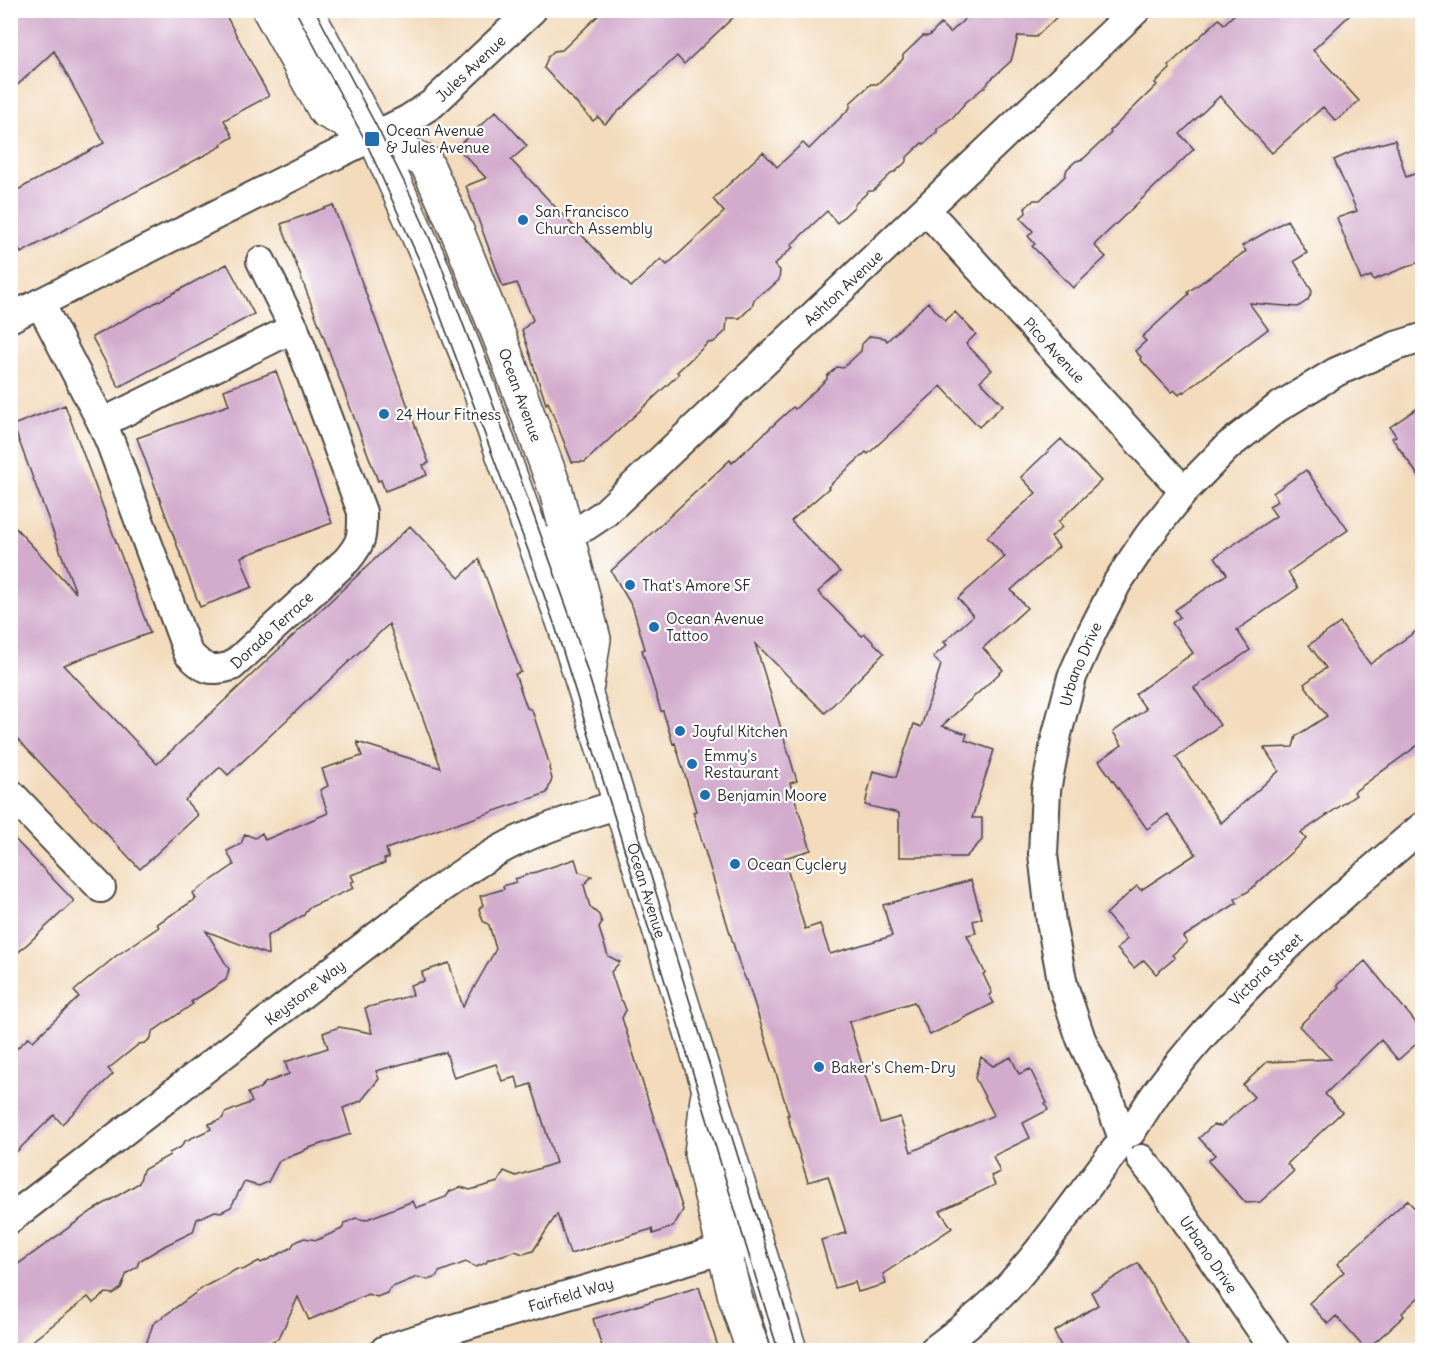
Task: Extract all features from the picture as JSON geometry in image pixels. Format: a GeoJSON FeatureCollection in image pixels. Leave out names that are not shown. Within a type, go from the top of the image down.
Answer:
{"type":"FeatureCollection","features":[{"type":"Feature","properties":{"kind":"main road","name":"Ocean Avenue"},"geometry":{"type":"LineString","coordinates":[[269,10],[325,111],[426,162],[458,233],[500,338],[556,491],[594,639],[586,694]]}},
{"type":"Feature","properties":{"kind":"main road","name":"Ocean Avenue"},"geometry":{"type":"LineString","coordinates":[[306,10],[374,136],[420,239],[464,348],[564,624],[790,1350]]}},
{"type":"Feature","properties":{"kind":"main road","name":"Ocean Avenue"},"geometry":{"type":"LineString","coordinates":[[708,1088],[701,1154],[735,1297],[753,1350]]}},
{"type":"Feature","properties":{"kind":"street","name":"Jules Avenue"},"geometry":{"type":"LineString","coordinates":[[374,136],[407,120],[432,104],[532,10]]}},
{"type":"Feature","properties":{"kind":"street","name":"Ashton Avenue"},"geometry":{"type":"LineString","coordinates":[[536,547],[586,526],[604,514],[1136,10]]}},
{"type":"Feature","properties":{"kind":"street"},"geometry":{"type":"LineString","coordinates":[[10,318],[374,136]]}},
{"type":"Feature","properties":{"kind":"street","name":"Pico Avenue"},"geometry":{"type":"LineString","coordinates":[[926,210],[1184,491]]}},
{"type":"Feature","properties":{"kind":"street","name":"Dorado Terrace"},"geometry":{"type":"LineString","coordinates":[[40,303],[111,444],[188,653],[201,666],[216,670],[232,666],[347,560],[357,548],[362,533],[362,512],[294,328],[261,261]]}},
{"type":"Feature","properties":{"kind":"street"},"geometry":{"type":"LineString","coordinates":[[102,423],[294,328]]}},
{"type":"Feature","properties":{"kind":"street","name":"Urbano Drive"},"geometry":{"type":"LineString","coordinates":[[1275,1350],[1158,1180],[1128,1144],[1081,1039],[1063,985],[1051,922],[1043,854],[1046,790],[1057,734],[1072,677],[1092,632],[1117,583],[1184,491],[1228,446],[1277,408],[1336,372],[1396,346],[1422,338]]}},
{"type":"Feature","properties":{"kind":"street"},"geometry":{"type":"LineString","coordinates":[[13,801],[101,888]]}},
{"type":"Feature","properties":{"kind":"street","name":"Keystone Way"},"geometry":{"type":"LineString","coordinates":[[10,1219],[428,897],[471,867],[517,841],[570,819],[620,804]]}},
{"type":"Feature","properties":{"kind":"street","name":"Victoria Street"},"geometry":{"type":"LineString","coordinates":[[934,1350],[977,1317],[1010,1285],[1042,1247],[1090,1182],[1128,1144],[1168,1078],[1189,1051],[1244,990],[1306,928],[1422,827]]}},
{"type":"Feature","properties":{"kind":"street","name":"Fairfield Way"},"geometry":{"type":"LineString","coordinates":[[385,1350],[756,1240]]}},
{"type":"Feature","properties":{"kind":"building"},"geometry":{"type":"Polygon","coordinates":[[[10,10],[223,10],[269,96],[224,120],[233,137],[221,144],[222,146],[21,253],[20,251],[10,256],[10,194],[104,143],[54,51],[10,92],[10,10]]]}},
{"type":"Feature","properties":{"kind":"building"},"geometry":{"type":"Polygon","coordinates":[[[604,10],[741,10],[684,64],[677,56],[605,124],[598,117],[593,121],[544,68],[548,57],[554,51],[562,50],[604,10]]]}},
{"type":"Feature","properties":{"kind":"building"},"geometry":{"type":"Polygon","coordinates":[[[974,10],[1064,10],[1036,37],[1018,36],[1011,61],[953,117],[937,129],[937,132],[924,144],[922,143],[907,157],[907,161],[873,191],[869,191],[837,223],[827,211],[791,245],[793,247],[774,265],[780,270],[779,280],[754,300],[752,306],[740,318],[727,318],[726,331],[714,342],[708,343],[677,372],[679,374],[585,462],[572,462],[548,402],[546,404],[522,330],[533,320],[517,283],[503,287],[466,186],[486,178],[457,147],[496,111],[527,146],[511,160],[631,287],[661,259],[667,265],[724,212],[713,199],[763,152],[777,167],[803,143],[809,149],[850,108],[850,103],[871,84],[877,84],[923,36],[929,36],[941,24],[950,33],[974,10]]]}},
{"type":"Feature","properties":{"kind":"building"},"geometry":{"type":"Polygon","coordinates":[[[1239,10],[1355,10],[1313,50],[1359,101],[1336,121],[1323,107],[1272,153],[1220,96],[1180,134],[1194,149],[1094,245],[1106,257],[1073,288],[1032,246],[1035,244],[1028,236],[1033,231],[1020,218],[1026,213],[1025,208],[1034,200],[1040,200],[1065,176],[1067,169],[1076,161],[1083,159],[1111,133],[1110,131],[1157,85],[1155,83],[1170,69],[1168,66],[1219,19],[1224,24],[1239,10]]]}},
{"type":"Feature","properties":{"kind":"building"},"geometry":{"type":"Polygon","coordinates":[[[1395,140],[1406,177],[1422,171],[1422,261],[1373,280],[1371,276],[1361,280],[1337,218],[1357,211],[1334,160],[1359,149],[1395,140]]]}},
{"type":"Feature","properties":{"kind":"building"},"geometry":{"type":"Polygon","coordinates":[[[333,205],[429,463],[423,465],[427,475],[385,491],[381,480],[378,481],[281,224],[333,205]]]}},
{"type":"Feature","properties":{"kind":"building"},"geometry":{"type":"Polygon","coordinates":[[[1287,220],[1307,253],[1294,261],[1312,291],[1308,300],[1298,307],[1249,303],[1268,329],[1184,392],[1179,395],[1174,390],[1171,392],[1135,351],[1146,341],[1142,337],[1189,294],[1188,292],[1246,251],[1242,246],[1287,220]]]}},
{"type":"Feature","properties":{"kind":"building"},"geometry":{"type":"Polygon","coordinates":[[[227,264],[254,314],[119,387],[92,337],[227,264]]]}},
{"type":"Feature","properties":{"kind":"building"},"geometry":{"type":"Polygon","coordinates":[[[928,302],[945,321],[955,312],[976,334],[966,344],[992,370],[980,381],[1003,405],[979,427],[941,386],[791,521],[840,572],[818,592],[862,636],[865,634],[884,653],[825,713],[755,643],[797,781],[790,783],[811,850],[784,858],[805,929],[820,924],[830,954],[892,936],[883,905],[971,880],[982,918],[973,921],[976,933],[967,935],[985,973],[983,974],[992,993],[989,995],[994,1003],[930,1035],[914,1002],[849,1022],[880,1123],[900,1117],[911,1152],[994,1115],[975,1078],[981,1057],[993,1066],[1011,1057],[1019,1074],[1030,1069],[1047,1103],[1045,1104],[1048,1110],[1023,1123],[1030,1138],[993,1156],[1000,1172],[991,1176],[995,1185],[940,1211],[952,1228],[883,1274],[886,1284],[858,1292],[855,1282],[835,1288],[821,1240],[846,1233],[828,1176],[808,1182],[768,1047],[747,980],[740,966],[693,812],[696,811],[675,743],[673,744],[663,711],[661,711],[642,650],[645,649],[633,608],[611,571],[730,460],[732,463],[793,407],[795,409],[837,367],[843,368],[861,351],[862,344],[870,336],[885,338],[887,341],[928,302]]]}},
{"type":"Feature","properties":{"kind":"building"},"geometry":{"type":"Polygon","coordinates":[[[276,371],[332,523],[241,557],[252,587],[200,607],[137,438],[229,405],[224,390],[276,371]]]}},
{"type":"Feature","properties":{"kind":"building"},"geometry":{"type":"Polygon","coordinates":[[[65,405],[150,633],[64,665],[157,764],[410,526],[459,578],[479,559],[521,672],[515,674],[527,708],[532,710],[552,779],[547,793],[386,849],[389,858],[384,859],[385,863],[351,875],[354,888],[308,908],[304,915],[267,936],[268,955],[206,931],[229,969],[226,980],[191,1002],[193,1004],[152,1032],[151,1038],[139,1044],[108,1069],[113,1074],[62,1124],[54,1115],[10,1158],[10,1055],[29,1037],[33,1041],[79,997],[74,991],[116,956],[159,927],[157,924],[196,899],[193,893],[234,865],[227,851],[241,844],[245,834],[255,838],[262,833],[265,840],[328,813],[320,790],[328,786],[322,769],[362,756],[357,742],[441,768],[389,624],[228,775],[220,767],[185,800],[198,815],[140,869],[10,731],[10,522],[76,593],[13,425],[65,405]]]}},
{"type":"Feature","properties":{"kind":"building"},"geometry":{"type":"Polygon","coordinates":[[[1422,405],[1422,481],[1392,438],[1396,436],[1390,427],[1422,405]]]}},
{"type":"Feature","properties":{"kind":"building"},"geometry":{"type":"Polygon","coordinates":[[[1061,439],[1101,481],[1058,522],[1062,527],[1051,537],[1059,547],[1011,590],[1027,608],[983,648],[1003,670],[942,726],[967,734],[965,740],[994,750],[972,818],[982,818],[982,840],[966,857],[899,857],[899,813],[865,805],[873,771],[896,777],[914,724],[921,727],[941,665],[933,657],[947,645],[944,642],[973,616],[958,598],[1005,557],[987,537],[1036,493],[1021,477],[1061,439]]]}},
{"type":"Feature","properties":{"kind":"building"},"geometry":{"type":"Polygon","coordinates":[[[1306,470],[1348,530],[1288,572],[1298,588],[1237,630],[1250,650],[1194,688],[1220,725],[1176,757],[1221,823],[1279,771],[1264,748],[1293,747],[1296,736],[1327,716],[1304,684],[1326,668],[1309,645],[1340,623],[1370,664],[1422,627],[1422,742],[1354,792],[1356,795],[1301,833],[1306,839],[1249,891],[1235,899],[1237,903],[1183,937],[1187,942],[1172,955],[1175,958],[1156,974],[1144,960],[1134,968],[1117,949],[1127,939],[1106,914],[1137,886],[1141,890],[1196,854],[1168,814],[1147,829],[1099,761],[1122,745],[1113,732],[1146,709],[1135,694],[1193,653],[1172,623],[1180,617],[1175,610],[1227,574],[1215,557],[1276,516],[1269,506],[1278,501],[1273,493],[1306,470]]]}},
{"type":"Feature","properties":{"kind":"building"},"geometry":{"type":"Polygon","coordinates":[[[10,834],[74,901],[10,960],[10,834]]]}},
{"type":"Feature","properties":{"kind":"building"},"geometry":{"type":"Polygon","coordinates":[[[575,859],[579,872],[592,876],[584,885],[590,907],[599,915],[602,923],[599,928],[608,956],[620,962],[611,972],[626,1010],[622,1018],[683,1210],[673,1227],[653,1234],[652,1229],[570,1254],[557,1214],[533,1251],[523,1254],[515,1251],[488,1260],[476,1267],[466,1262],[439,1272],[436,1277],[428,1280],[417,1277],[390,1288],[387,1293],[377,1297],[368,1294],[309,1320],[298,1297],[279,1338],[256,1350],[144,1350],[153,1324],[204,1287],[237,1269],[243,1270],[259,1261],[261,1263],[291,1248],[294,1243],[304,1238],[317,1240],[342,1229],[345,1223],[356,1218],[365,1220],[413,1201],[416,1208],[446,1197],[450,1191],[461,1187],[470,1190],[498,1182],[504,1171],[516,1176],[556,1163],[531,1084],[519,1088],[516,1077],[502,1081],[496,1064],[454,1078],[446,1052],[376,1071],[379,1079],[361,1101],[343,1108],[351,1134],[279,1161],[268,1182],[259,1186],[244,1182],[231,1207],[197,1219],[193,1232],[139,1261],[137,1267],[127,1273],[121,1288],[113,1294],[106,1293],[93,1303],[88,1297],[21,1350],[10,1350],[10,1270],[92,1211],[139,1183],[143,1170],[170,1155],[169,1153],[181,1147],[185,1141],[211,1129],[209,1124],[222,1119],[225,1113],[252,1102],[248,1093],[265,1083],[289,1074],[285,1062],[328,1048],[323,1033],[339,1027],[372,1033],[365,1008],[413,995],[410,985],[424,981],[422,972],[449,963],[463,1007],[496,949],[489,925],[483,921],[479,909],[483,905],[480,896],[504,889],[503,886],[516,882],[515,879],[575,859]]]}},
{"type":"Feature","properties":{"kind":"building"},"geometry":{"type":"Polygon","coordinates":[[[1365,961],[1422,1030],[1422,1039],[1398,1060],[1381,1040],[1325,1094],[1342,1112],[1287,1164],[1294,1171],[1260,1202],[1246,1203],[1208,1161],[1215,1155],[1199,1138],[1213,1125],[1221,1126],[1254,1097],[1243,1085],[1267,1062],[1331,1059],[1299,1026],[1339,987],[1337,985],[1365,961]]]}},
{"type":"Feature","properties":{"kind":"building"},"geometry":{"type":"Polygon","coordinates":[[[1407,1200],[1422,1216],[1422,1294],[1402,1313],[1404,1316],[1366,1350],[1336,1316],[1328,1324],[1309,1303],[1344,1272],[1337,1264],[1407,1200]]]}},
{"type":"Feature","properties":{"kind":"building"},"geometry":{"type":"Polygon","coordinates":[[[1138,1263],[1190,1350],[1063,1350],[1054,1332],[1098,1305],[1091,1292],[1138,1263]]]}},
{"type":"Feature","properties":{"kind":"building"},"geometry":{"type":"Polygon","coordinates":[[[699,1287],[719,1350],[603,1350],[593,1319],[699,1287]]]}},
{"type":"Feature","properties":{"kind":"tram line"},"geometry":{"type":"LineString","coordinates":[[295,10],[365,140],[421,264],[528,550],[555,626],[778,1350]]}},
{"type":"Feature","properties":{"kind":"tram line"},"geometry":{"type":"LineString","coordinates":[[315,10],[380,133],[438,257],[512,455],[572,622],[798,1350]]}},
{"type":"Feature","properties":{"kind":"place","name":"Ocean Avenue & Jules Avenue"},"geometry":{"type":"Point","coordinates":[372,139]}},
{"type":"Feature","properties":{"kind":"place","name":"San Francisco Church Assembly"},"geometry":{"type":"Point","coordinates":[523,220]}},
{"type":"Feature","properties":{"kind":"place","name":"24 Hour Fitness"},"geometry":{"type":"Point","coordinates":[384,414]}},
{"type":"Feature","properties":{"kind":"place","name":"That's Amore SF"},"geometry":{"type":"Point","coordinates":[630,585]}},
{"type":"Feature","properties":{"kind":"place","name":"Ocean Avenue Tattoo"},"geometry":{"type":"Point","coordinates":[654,627]}},
{"type":"Feature","properties":{"kind":"place","name":"Joyful Kitchen"},"geometry":{"type":"Point","coordinates":[680,731]}},
{"type":"Feature","properties":{"kind":"place","name":"Emmy's Restaurant"},"geometry":{"type":"Point","coordinates":[692,764]}},
{"type":"Feature","properties":{"kind":"place","name":"Benjamin Moore"},"geometry":{"type":"Point","coordinates":[705,795]}},
{"type":"Feature","properties":{"kind":"place","name":"Ocean Cyclery"},"geometry":{"type":"Point","coordinates":[735,864]}},
{"type":"Feature","properties":{"kind":"place","name":"Baker's Chem-Dry"},"geometry":{"type":"Point","coordinates":[819,1067]}}]}
